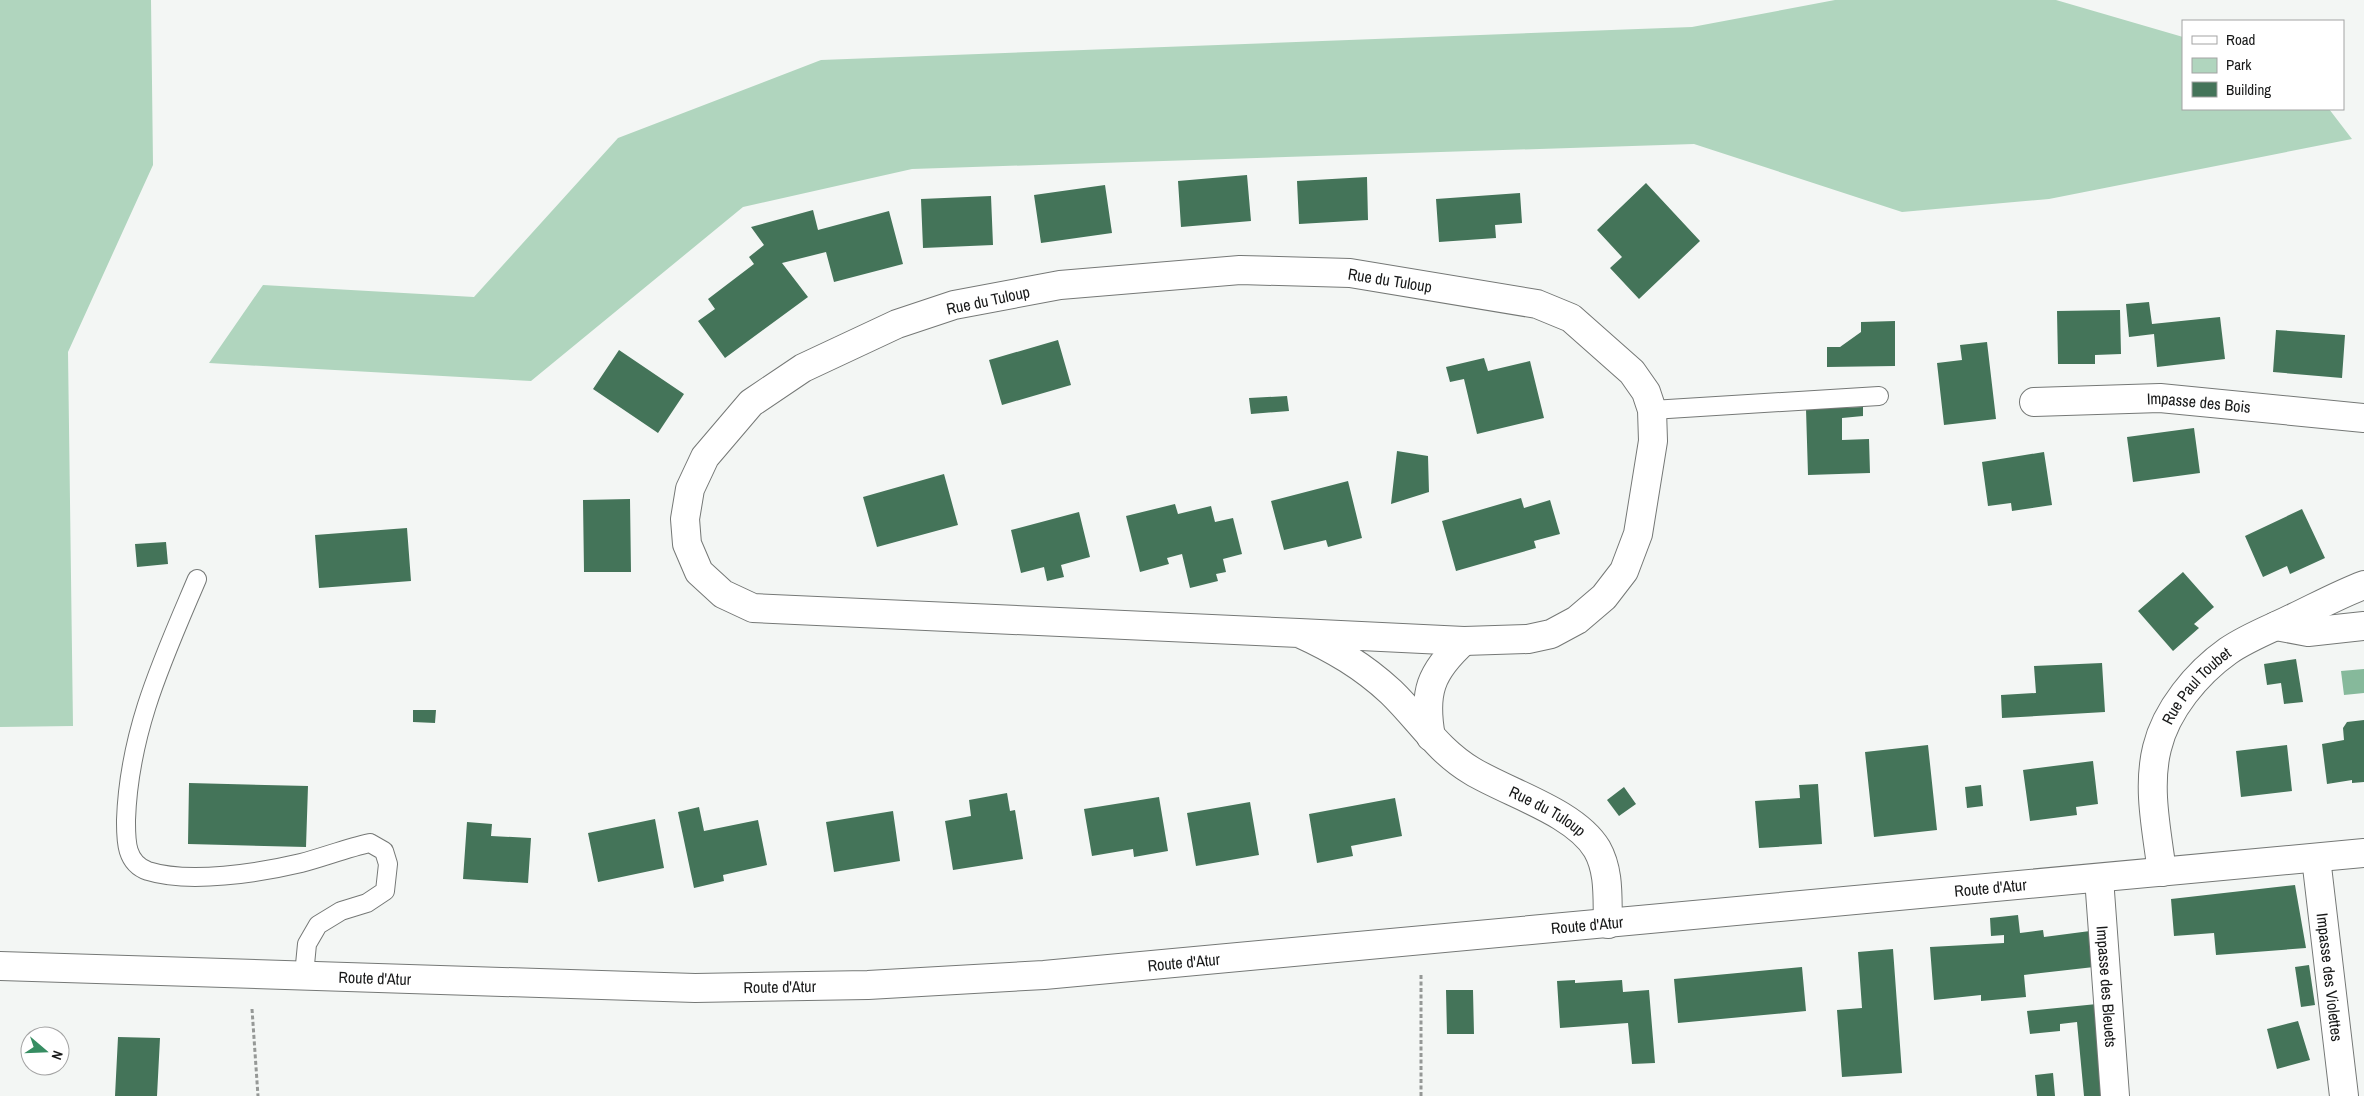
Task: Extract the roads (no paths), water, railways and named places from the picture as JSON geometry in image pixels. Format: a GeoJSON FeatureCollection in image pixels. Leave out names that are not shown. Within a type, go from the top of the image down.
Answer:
{"type":"FeatureCollection","features":[{"type":"Feature","properties":{"kind":"street","name":"Rue du Tuloup"},"geometry":{"type":"LineString","coordinates":[[1240,270],[1350,273],[1537,304],[1571,318],[1632,372],[1646,392],[1652,410],[1653,440],[1638,534],[1624,571],[1604,597],[1577,620],[1551,634],[1528,640],[1464,641],[753,608],[722,594],[699,572],[687,544],[685,519],[690,489],[705,457],[751,403],[803,368],[898,324],[954,305],[1060,285],[1240,270]]}},
{"type":"Feature","properties":{"kind":"street","name":"Impasse des Bois"},"geometry":{"type":"LineString","coordinates":[[2034,402],[2160,398],[2364,418]]}},
{"type":"Feature","properties":{"kind":"street","name":"Rue Paul Toubet"},"geometry":{"type":"LineString","coordinates":[[2162,872],[2154,812],[2153,777],[2157,747],[2167,722],[2186,692],[2206,669],[2228,651],[2276,626],[2364,585]]}},
{"type":"Feature","properties":{"kind":"street"},"geometry":{"type":"LineString","coordinates":[[2276,626],[2308,632],[2364,626]]}},
{"type":"Feature","properties":{"kind":"street","name":"Rue du Tuloup"},"geometry":{"type":"LineString","coordinates":[[1299,633],[1335,649],[1364,668],[1392,694],[1448,756],[1474,772],[1538,804],[1582,832],[1596,849],[1606,872],[1608,924]]}},
{"type":"Feature","properties":{"kind":"street"},"geometry":{"type":"LineString","coordinates":[[1431,737],[1427,716],[1428,694],[1435,674],[1447,657],[1464,641]]}},
{"type":"Feature","properties":{"kind":"street","name":"Route d'Atur"},"geometry":{"type":"LineString","coordinates":[[0,966],[304,974],[695,988],[868,986],[1044,975],[2364,853]]}},
{"type":"Feature","properties":{"kind":"street","name":"Impasse des Violettes"},"geometry":{"type":"LineString","coordinates":[[2316,858],[2344,1096]]}},
{"type":"Feature","properties":{"kind":"street","name":"Impasse des Bleuets"},"geometry":{"type":"LineString","coordinates":[[2099,878],[2115,1096]]}},
{"type":"Feature","properties":{"kind":"lane"},"geometry":{"type":"LineString","coordinates":[[1652,410],[1880,396]]}},
{"type":"Feature","properties":{"kind":"lane"},"geometry":{"type":"LineString","coordinates":[[197,579],[162,660],[135,742],[127,788],[126,841],[131,858],[146,870],[170,876],[218,876],[301,863],[370,843],[384,851],[388,864],[384,891],[368,903],[341,911],[318,925],[307,944],[304,974]]}}]}
